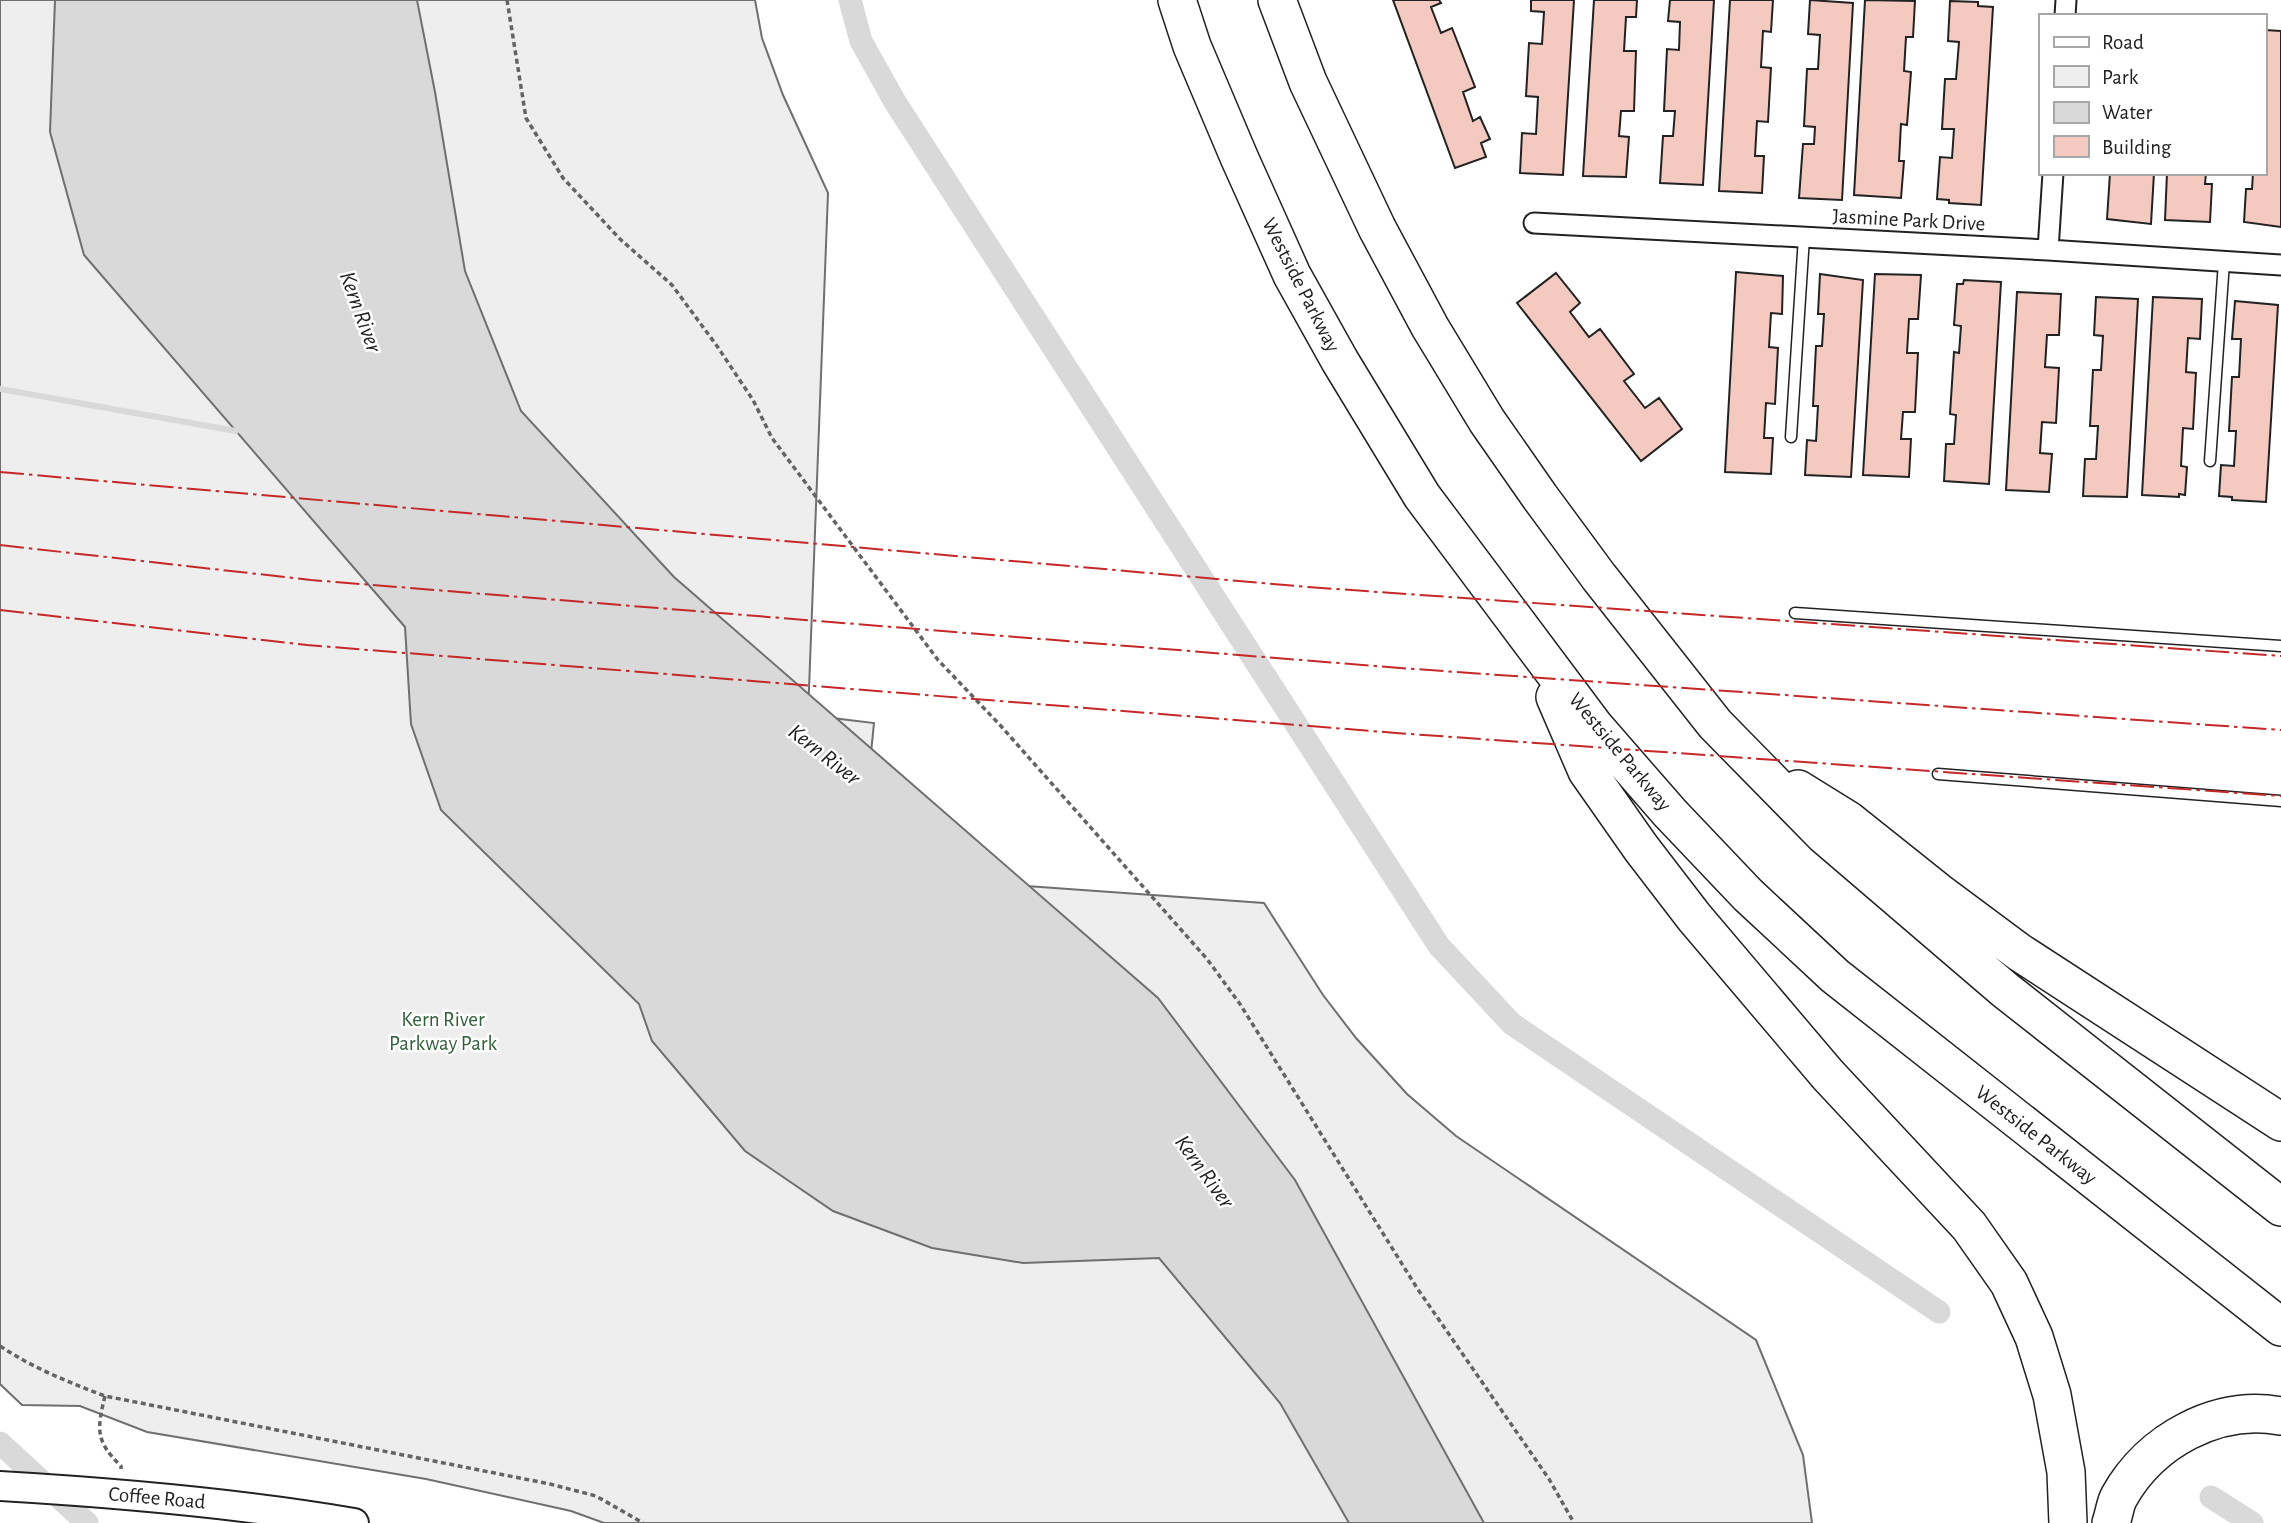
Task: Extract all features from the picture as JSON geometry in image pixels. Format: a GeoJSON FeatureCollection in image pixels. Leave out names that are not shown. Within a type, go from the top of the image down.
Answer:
{"type":"FeatureCollection","features":[{"type":"Feature","properties":{"kind":"highway","name":"Westside Parkway"},"geometry":{"type":"LineString","coordinates":[[1177,0],[1192,46],[1233,145],[1292,275],[1340,360],[1422,496],[1595,727],[1670,813],[1748,895],[1835,976],[2281,1327]]}},
{"type":"Feature","properties":{"kind":"highway"},"geometry":{"type":"LineString","coordinates":[[1277,0],[1308,82],[1377,228],[1451,362],[1487,421],[1591,567],[1715,724],[1834,844],[2005,990],[2281,1207]]}},
{"type":"Feature","properties":{"kind":"highway"},"geometry":{"type":"LineString","coordinates":[[1530,638],[1587,771],[1641,848],[1694,917],[1828,1075],[1969,1226],[2009,1283],[2034,1337],[2052,1395],[2066,1472],[2068,1523]]}},
{"type":"Feature","properties":{"kind":"highway"},"geometry":{"type":"LineString","coordinates":[[1715,724],[1755,762],[1849,820],[1937,891],[2019,952],[2281,1122]]}},
{"type":"Feature","properties":{"kind":"highway"},"geometry":{"type":"LineString","coordinates":[[2111,1523],[2118,1498],[2140,1468],[2166,1444],[2217,1418],[2243,1414],[2281,1416]]}},
{"type":"Feature","properties":{"kind":"main road","name":"Coffee Road"},"geometry":{"type":"LineString","coordinates":[[0,1486],[195,1501],[355,1523]]}},
{"type":"Feature","properties":{"kind":"main road"},"geometry":{"type":"LineString","coordinates":[[195,1501],[229,1523]]}},
{"type":"Feature","properties":{"kind":"street"},"geometry":{"type":"LineString","coordinates":[[2048,250],[2053,175]]}},
{"type":"Feature","properties":{"kind":"street","name":"Jasmine Park Drive"},"geometry":{"type":"LineString","coordinates":[[1534,223],[2281,265]]}},
{"type":"Feature","properties":{"kind":"lane"},"geometry":{"type":"LineString","coordinates":[[1791,437],[1804,237]]}},
{"type":"Feature","properties":{"kind":"lane"},"geometry":{"type":"LineString","coordinates":[[2210,461],[2224,262]]}},
{"type":"Feature","properties":{"kind":"lane"},"geometry":{"type":"LineString","coordinates":[[1795,612],[2281,646]]}},
{"type":"Feature","properties":{"kind":"lane"},"geometry":{"type":"LineString","coordinates":[[1938,774],[2281,801]]}},
{"type":"Feature","properties":{"kind":"path"},"geometry":{"type":"LineString","coordinates":[[507,0],[526,118],[563,178],[620,239],[672,285],[746,389],[772,438],[938,660],[1000,725],[1213,968],[1240,1004],[1417,1288],[1549,1479],[1574,1523]]}},
{"type":"Feature","properties":{"kind":"path"},"geometry":{"type":"LineString","coordinates":[[0,1346],[51,1375],[105,1396],[550,1484],[596,1496],[643,1523]]}},
{"type":"Feature","properties":{"kind":"path"},"geometry":{"type":"LineString","coordinates":[[105,1396],[98,1430],[103,1446],[121,1466],[118,1494]]}},
{"type":"Feature","properties":{"kind":"green space","name":"Kern River Parkway Park"},"geometry":{"type":"Polygon","coordinates":[[[0,0],[755,0],[762,38],[783,95],[828,193],[808,715],[874,723],[859,874],[1264,903],[1323,995],[1356,1038],[1407,1094],[1456,1136],[1756,1340],[1803,1455],[1812,1523],[604,1523],[571,1511],[426,1479],[147,1432],[80,1406],[22,1405],[0,1384],[0,0]]]}},
{"type":"Feature","properties":{"kind":"water","name":"Kern River"},"geometry":{"type":"Polygon","coordinates":[[[55,0],[417,0],[465,271],[521,411],[674,577],[1158,998],[1295,1180],[1484,1523],[1349,1523],[1280,1403],[1159,1258],[1023,1263],[932,1248],[833,1211],[745,1151],[652,1041],[639,1004],[441,810],[411,724],[405,627],[84,255],[50,132],[55,0]]]}},
{"type":"Feature","properties":{"kind":"building"},"geometry":{"type":"Polygon","coordinates":[[[1393,0],[1439,0],[1441,3],[1431,7],[1441,33],[1452,28],[1475,87],[1463,92],[1473,121],[1480,117],[1490,139],[1481,143],[1486,157],[1455,168],[1393,0]]]}},
{"type":"Feature","properties":{"kind":"building"},"geometry":{"type":"Polygon","coordinates":[[[1531,0],[1574,0],[1563,175],[1520,173],[1522,133],[1536,134],[1538,97],[1526,96],[1529,43],[1542,44],[1544,12],[1531,11],[1531,0]]]}},
{"type":"Feature","properties":{"kind":"building"},"geometry":{"type":"Polygon","coordinates":[[[1594,0],[1637,0],[1636,17],[1626,17],[1624,51],[1636,51],[1634,111],[1621,111],[1619,136],[1629,137],[1626,177],[1583,176],[1594,0]]]}},
{"type":"Feature","properties":{"kind":"building"},"geometry":{"type":"Polygon","coordinates":[[[1670,0],[1714,0],[1703,185],[1660,183],[1663,136],[1673,136],[1675,111],[1664,111],[1667,49],[1679,50],[1680,22],[1668,21],[1670,0]]]}},
{"type":"Feature","properties":{"kind":"building"},"geometry":{"type":"Polygon","coordinates":[[[1730,0],[1773,0],[1771,32],[1763,31],[1761,67],[1771,68],[1768,122],[1757,121],[1755,156],[1764,156],[1762,193],[1719,191],[1730,0]]]}},
{"type":"Feature","properties":{"kind":"building"},"geometry":{"type":"Polygon","coordinates":[[[1810,0],[1853,3],[1842,200],[1799,198],[1803,144],[1814,144],[1815,127],[1804,126],[1807,69],[1818,69],[1820,35],[1808,34],[1810,0]]]}},
{"type":"Feature","properties":{"kind":"building"},"geometry":{"type":"Polygon","coordinates":[[[1865,0],[1915,1],[1913,37],[1906,37],[1904,71],[1911,72],[1907,125],[1901,124],[1899,161],[1904,161],[1901,198],[1854,195],[1865,0]]]}},
{"type":"Feature","properties":{"kind":"building"},"geometry":{"type":"Polygon","coordinates":[[[1950,1],[1978,2],[1978,6],[1993,7],[1981,205],[1949,203],[1949,200],[1937,199],[1940,157],[1952,158],[1954,129],[1942,129],[1945,79],[1956,79],[1959,42],[1948,41],[1950,1]]]}},
{"type":"Feature","properties":{"kind":"building"},"geometry":{"type":"Polygon","coordinates":[[[2267,30],[2281,31],[2281,227],[2244,222],[2246,189],[2252,189],[2253,175],[2267,175],[2267,30]]]}},
{"type":"Feature","properties":{"kind":"building"},"geometry":{"type":"Polygon","coordinates":[[[2110,175],[2154,175],[2151,224],[2107,219],[2110,175]]]}},
{"type":"Feature","properties":{"kind":"building"},"geometry":{"type":"Polygon","coordinates":[[[2167,175],[2206,175],[2205,184],[2212,184],[2210,222],[2165,220],[2167,175]]]}},
{"type":"Feature","properties":{"kind":"building"},"geometry":{"type":"Polygon","coordinates":[[[1736,272],[1783,276],[1782,314],[1771,313],[1769,347],[1778,348],[1775,404],[1766,403],[1764,438],[1773,438],[1771,474],[1725,472],[1736,272]]]}},
{"type":"Feature","properties":{"kind":"building"},"geometry":{"type":"Polygon","coordinates":[[[1556,273],[1580,303],[1570,312],[1589,337],[1600,329],[1634,374],[1624,381],[1645,408],[1659,398],[1682,429],[1641,461],[1517,303],[1556,273]]]}},
{"type":"Feature","properties":{"kind":"building"},"geometry":{"type":"Polygon","coordinates":[[[1820,274],[1863,280],[1851,477],[1805,475],[1807,440],[1816,441],[1818,406],[1813,406],[1816,346],[1822,346],[1824,314],[1818,314],[1820,274]]]}},
{"type":"Feature","properties":{"kind":"building"},"geometry":{"type":"Polygon","coordinates":[[[1875,274],[1921,275],[1918,319],[1909,319],[1907,353],[1918,353],[1915,412],[1903,412],[1901,439],[1911,439],[1909,477],[1863,475],[1875,274]]]}},
{"type":"Feature","properties":{"kind":"building"},"geometry":{"type":"Polygon","coordinates":[[[1964,280],[2001,282],[1989,484],[1944,481],[1946,444],[1954,444],[1956,415],[1950,414],[1954,352],[1959,353],[1961,326],[1954,325],[1957,284],[1963,284],[1964,280]]]}},
{"type":"Feature","properties":{"kind":"building"},"geometry":{"type":"Polygon","coordinates":[[[2017,292],[2061,294],[2059,335],[2047,335],[2045,367],[2059,368],[2056,423],[2042,422],[2040,453],[2052,454],[2049,492],[2006,490],[2017,292]]]}},
{"type":"Feature","properties":{"kind":"building"},"geometry":{"type":"Polygon","coordinates":[[[2096,297],[2138,299],[2127,497],[2083,496],[2085,459],[2096,459],[2098,426],[2090,426],[2093,370],[2101,370],[2103,336],[2094,335],[2096,297]]]}},
{"type":"Feature","properties":{"kind":"building"},"geometry":{"type":"Polygon","coordinates":[[[2153,297],[2202,299],[2200,339],[2188,338],[2186,372],[2196,373],[2193,429],[2183,428],[2181,466],[2187,467],[2185,495],[2179,494],[2179,497],[2142,495],[2153,297]]]}},
{"type":"Feature","properties":{"kind":"building"},"geometry":{"type":"Polygon","coordinates":[[[2235,301],[2278,305],[2266,502],[2232,500],[2232,497],[2219,496],[2221,465],[2234,466],[2236,431],[2229,431],[2232,377],[2239,377],[2241,339],[2232,339],[2235,301]]]}},
{"type":"Feature","properties":{"kind":"waterway"},"geometry":{"type":"LineString","coordinates":[[850,0],[861,41],[895,102],[1439,946],[1512,1024],[1939,1312]]}},
{"type":"Feature","properties":{"kind":"waterway"},"geometry":{"type":"LineString","coordinates":[[0,389],[236,431]]}},
{"type":"Feature","properties":{"kind":"waterway"},"geometry":{"type":"LineString","coordinates":[[0,1443],[87,1523]]}},
{"type":"Feature","properties":{"kind":"waterway"},"geometry":{"type":"LineString","coordinates":[[2211,1497],[2252,1523]]}},
{"type":"Feature","properties":{"kind":"power"},"geometry":{"type":"LineString","coordinates":[[0,472],[1308,587],[2281,656]]}},
{"type":"Feature","properties":{"kind":"power"},"geometry":{"type":"LineString","coordinates":[[0,545],[311,580],[1400,668],[2281,730]]}},
{"type":"Feature","properties":{"kind":"power"},"geometry":{"type":"LineString","coordinates":[[0,610],[307,645],[1396,733],[2281,796]]}}]}
